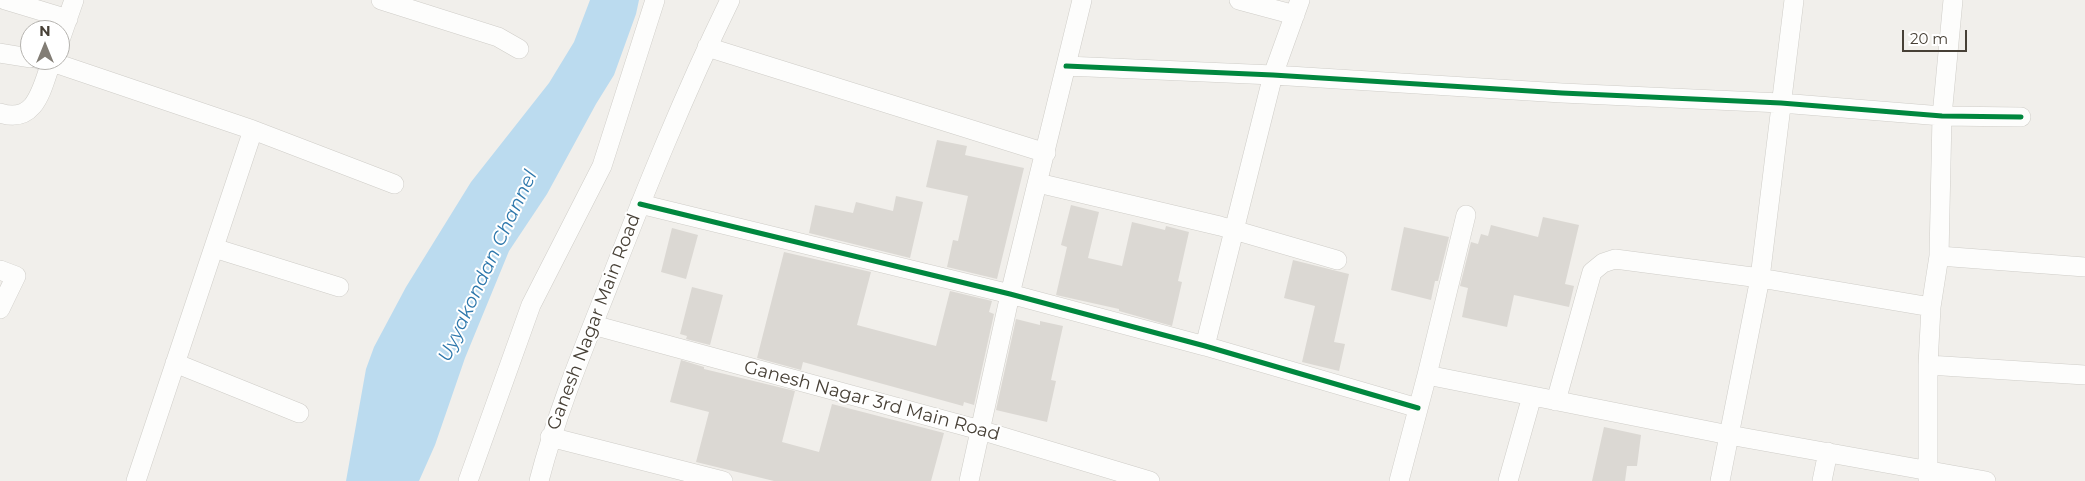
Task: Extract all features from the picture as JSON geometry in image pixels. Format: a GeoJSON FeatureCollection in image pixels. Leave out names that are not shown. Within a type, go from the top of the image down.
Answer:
{"type":"FeatureCollection","features":[{"type":"Feature","properties":{"kind":"street"},"geometry":{"type":"LineString","coordinates":[[5,0],[68,19],[74,0]]}},
{"type":"Feature","properties":{"kind":"street"},"geometry":{"type":"LineString","coordinates":[[381,0],[498,36],[519,49]]}},
{"type":"Feature","properties":{"kind":"street"},"geometry":{"type":"LineString","coordinates":[[468,481],[531,305],[602,166],[655,0]]}},
{"type":"Feature","properties":{"kind":"street","name":"Ganesh Nagar Main Road"},"geometry":{"type":"LineString","coordinates":[[539,481],[550,436],[640,204],[707,47],[730,0]]}},
{"type":"Feature","properties":{"kind":"street"},"geometry":{"type":"LineString","coordinates":[[969,481],[1010,294],[1082,0]]}},
{"type":"Feature","properties":{"kind":"street"},"geometry":{"type":"LineString","coordinates":[[1205,346],[1273,75],[1297,8],[1239,0]]}},
{"type":"Feature","properties":{"kind":"street"},"geometry":{"type":"LineString","coordinates":[[1720,481],[1760,278],[1794,0]]}},
{"type":"Feature","properties":{"kind":"street"},"geometry":{"type":"LineString","coordinates":[[1929,476],[1928,365],[1931,307],[1939,256],[1942,116],[1953,0]]}},
{"type":"Feature","properties":{"kind":"street"},"geometry":{"type":"LineString","coordinates":[[707,47],[1046,153]]}},
{"type":"Feature","properties":{"kind":"street"},"geometry":{"type":"LineString","coordinates":[[0,53],[20,56]]}},
{"type":"Feature","properties":{"kind":"street"},"geometry":{"type":"LineString","coordinates":[[1066,66],[1273,75],[1562,94],[1781,103],[1942,116],[2021,117]]}},
{"type":"Feature","properties":{"kind":"street"},"geometry":{"type":"LineString","coordinates":[[70,68],[253,130],[394,184]]}},
{"type":"Feature","properties":{"kind":"street"},"geometry":{"type":"LineString","coordinates":[[0,113],[9,116],[25,114],[37,101],[45,70]]}},
{"type":"Feature","properties":{"kind":"street"},"geometry":{"type":"LineString","coordinates":[[136,481],[253,130]]}},
{"type":"Feature","properties":{"kind":"street"},"geometry":{"type":"LineString","coordinates":[[1038,183],[1235,230],[1337,260]]}},
{"type":"Feature","properties":{"kind":"street"},"geometry":{"type":"LineString","coordinates":[[640,204],[1010,294],[1205,346],[1418,408]]}},
{"type":"Feature","properties":{"kind":"street"},"geometry":{"type":"LineString","coordinates":[[1399,481],[1466,215]]}},
{"type":"Feature","properties":{"kind":"street"},"geometry":{"type":"LineString","coordinates":[[214,248],[339,288]]}},
{"type":"Feature","properties":{"kind":"street"},"geometry":{"type":"LineString","coordinates":[[1939,256],[2085,267]]}},
{"type":"Feature","properties":{"kind":"street"},"geometry":{"type":"LineString","coordinates":[[1556,401],[1592,272],[1603,263],[1615,259],[1760,278],[1931,307]]}},
{"type":"Feature","properties":{"kind":"street"},"geometry":{"type":"LineString","coordinates":[[0,270],[16,276],[0,309]]}},
{"type":"Feature","properties":{"kind":"street","name":"Ganesh Nagar 3rd Main Road"},"geometry":{"type":"LineString","coordinates":[[592,325],[980,430],[1150,481]]}},
{"type":"Feature","properties":{"kind":"street"},"geometry":{"type":"LineString","coordinates":[[175,363],[298,413]]}},
{"type":"Feature","properties":{"kind":"street"},"geometry":{"type":"LineString","coordinates":[[1928,365],[2085,375]]}},
{"type":"Feature","properties":{"kind":"street"},"geometry":{"type":"LineString","coordinates":[[1427,375],[1729,435],[1828,452],[1929,476],[1986,481]]}},
{"type":"Feature","properties":{"kind":"street"},"geometry":{"type":"LineString","coordinates":[[1508,481],[1532,396]]}},
{"type":"Feature","properties":{"kind":"street"},"geometry":{"type":"LineString","coordinates":[[550,436],[723,481]]}},
{"type":"Feature","properties":{"kind":"street"},"geometry":{"type":"LineString","coordinates":[[1822,481],[1828,452]]}},
{"type":"Feature","properties":{"kind":"water","name":"Uyyakondan Channel"},"geometry":{"type":"Polygon","coordinates":[[[590,0],[639,0],[636,14],[614,75],[547,194],[509,251],[465,358],[435,445],[419,481],[346,481],[366,369],[374,347],[406,287],[471,182],[549,83],[574,42],[590,0]]]}},
{"type":"Feature","properties":{"kind":"building"},"geometry":{"type":"Polygon","coordinates":[[[937,140],[967,146],[965,155],[1024,168],[997,279],[947,267],[953,240],[958,241],[968,196],[926,187],[937,140]]]}},
{"type":"Feature","properties":{"kind":"building"},"geometry":{"type":"Polygon","coordinates":[[[896,196],[923,202],[910,258],[809,233],[815,205],[853,213],[856,202],[893,211],[896,196]]]}},
{"type":"Feature","properties":{"kind":"building"},"geometry":{"type":"Polygon","coordinates":[[[1071,205],[1099,212],[1088,258],[1122,266],[1132,222],[1165,230],[1166,226],[1189,232],[1178,281],[1182,282],[1172,326],[1119,311],[1119,309],[1056,295],[1067,247],[1061,245],[1071,205]]]}},
{"type":"Feature","properties":{"kind":"building"},"geometry":{"type":"Polygon","coordinates":[[[1543,217],[1579,225],[1565,284],[1574,286],[1569,307],[1514,295],[1507,327],[1462,317],[1468,288],[1460,286],[1471,242],[1478,244],[1481,234],[1488,236],[1491,225],[1538,237],[1543,217]]]}},
{"type":"Feature","properties":{"kind":"building"},"geometry":{"type":"Polygon","coordinates":[[[1404,227],[1449,237],[1438,281],[1435,281],[1431,300],[1391,290],[1404,227]]]}},
{"type":"Feature","properties":{"kind":"building"},"geometry":{"type":"Polygon","coordinates":[[[672,228],[698,235],[686,279],[661,272],[672,228]]]}},
{"type":"Feature","properties":{"kind":"building"},"geometry":{"type":"Polygon","coordinates":[[[784,252],[871,272],[857,325],[936,346],[950,291],[992,301],[989,312],[994,314],[974,405],[964,402],[963,406],[803,362],[801,370],[757,358],[784,252]]]}},
{"type":"Feature","properties":{"kind":"building"},"geometry":{"type":"Polygon","coordinates":[[[1293,260],[1349,274],[1334,342],[1345,344],[1339,371],[1302,362],[1315,306],[1284,298],[1293,260]]]}},
{"type":"Feature","properties":{"kind":"building"},"geometry":{"type":"Polygon","coordinates":[[[692,287],[723,295],[710,345],[686,339],[687,336],[680,334],[692,287]]]}},
{"type":"Feature","properties":{"kind":"building"},"geometry":{"type":"Polygon","coordinates":[[[1016,319],[1040,325],[1040,321],[1063,326],[1051,380],[1056,381],[1047,422],[996,410],[1016,319]]]}},
{"type":"Feature","properties":{"kind":"building"},"geometry":{"type":"Polygon","coordinates":[[[681,360],[704,367],[704,369],[795,391],[782,442],[819,452],[832,404],[944,433],[931,481],[774,481],[696,462],[709,412],[670,402],[681,360]]]}},
{"type":"Feature","properties":{"kind":"building"},"geometry":{"type":"Polygon","coordinates":[[[1604,427],[1641,435],[1637,466],[1627,466],[1625,481],[1592,481],[1604,427]]]}},
{"type":"Feature","properties":{"kind":"cycle path"},"geometry":{"type":"LineString","coordinates":[[1066,66],[1273,75],[1562,93],[1781,103],[1942,116],[2021,117]]}},
{"type":"Feature","properties":{"kind":"cycle path"},"geometry":{"type":"LineString","coordinates":[[640,204],[1010,294],[1205,346],[1418,408]]}}]}
